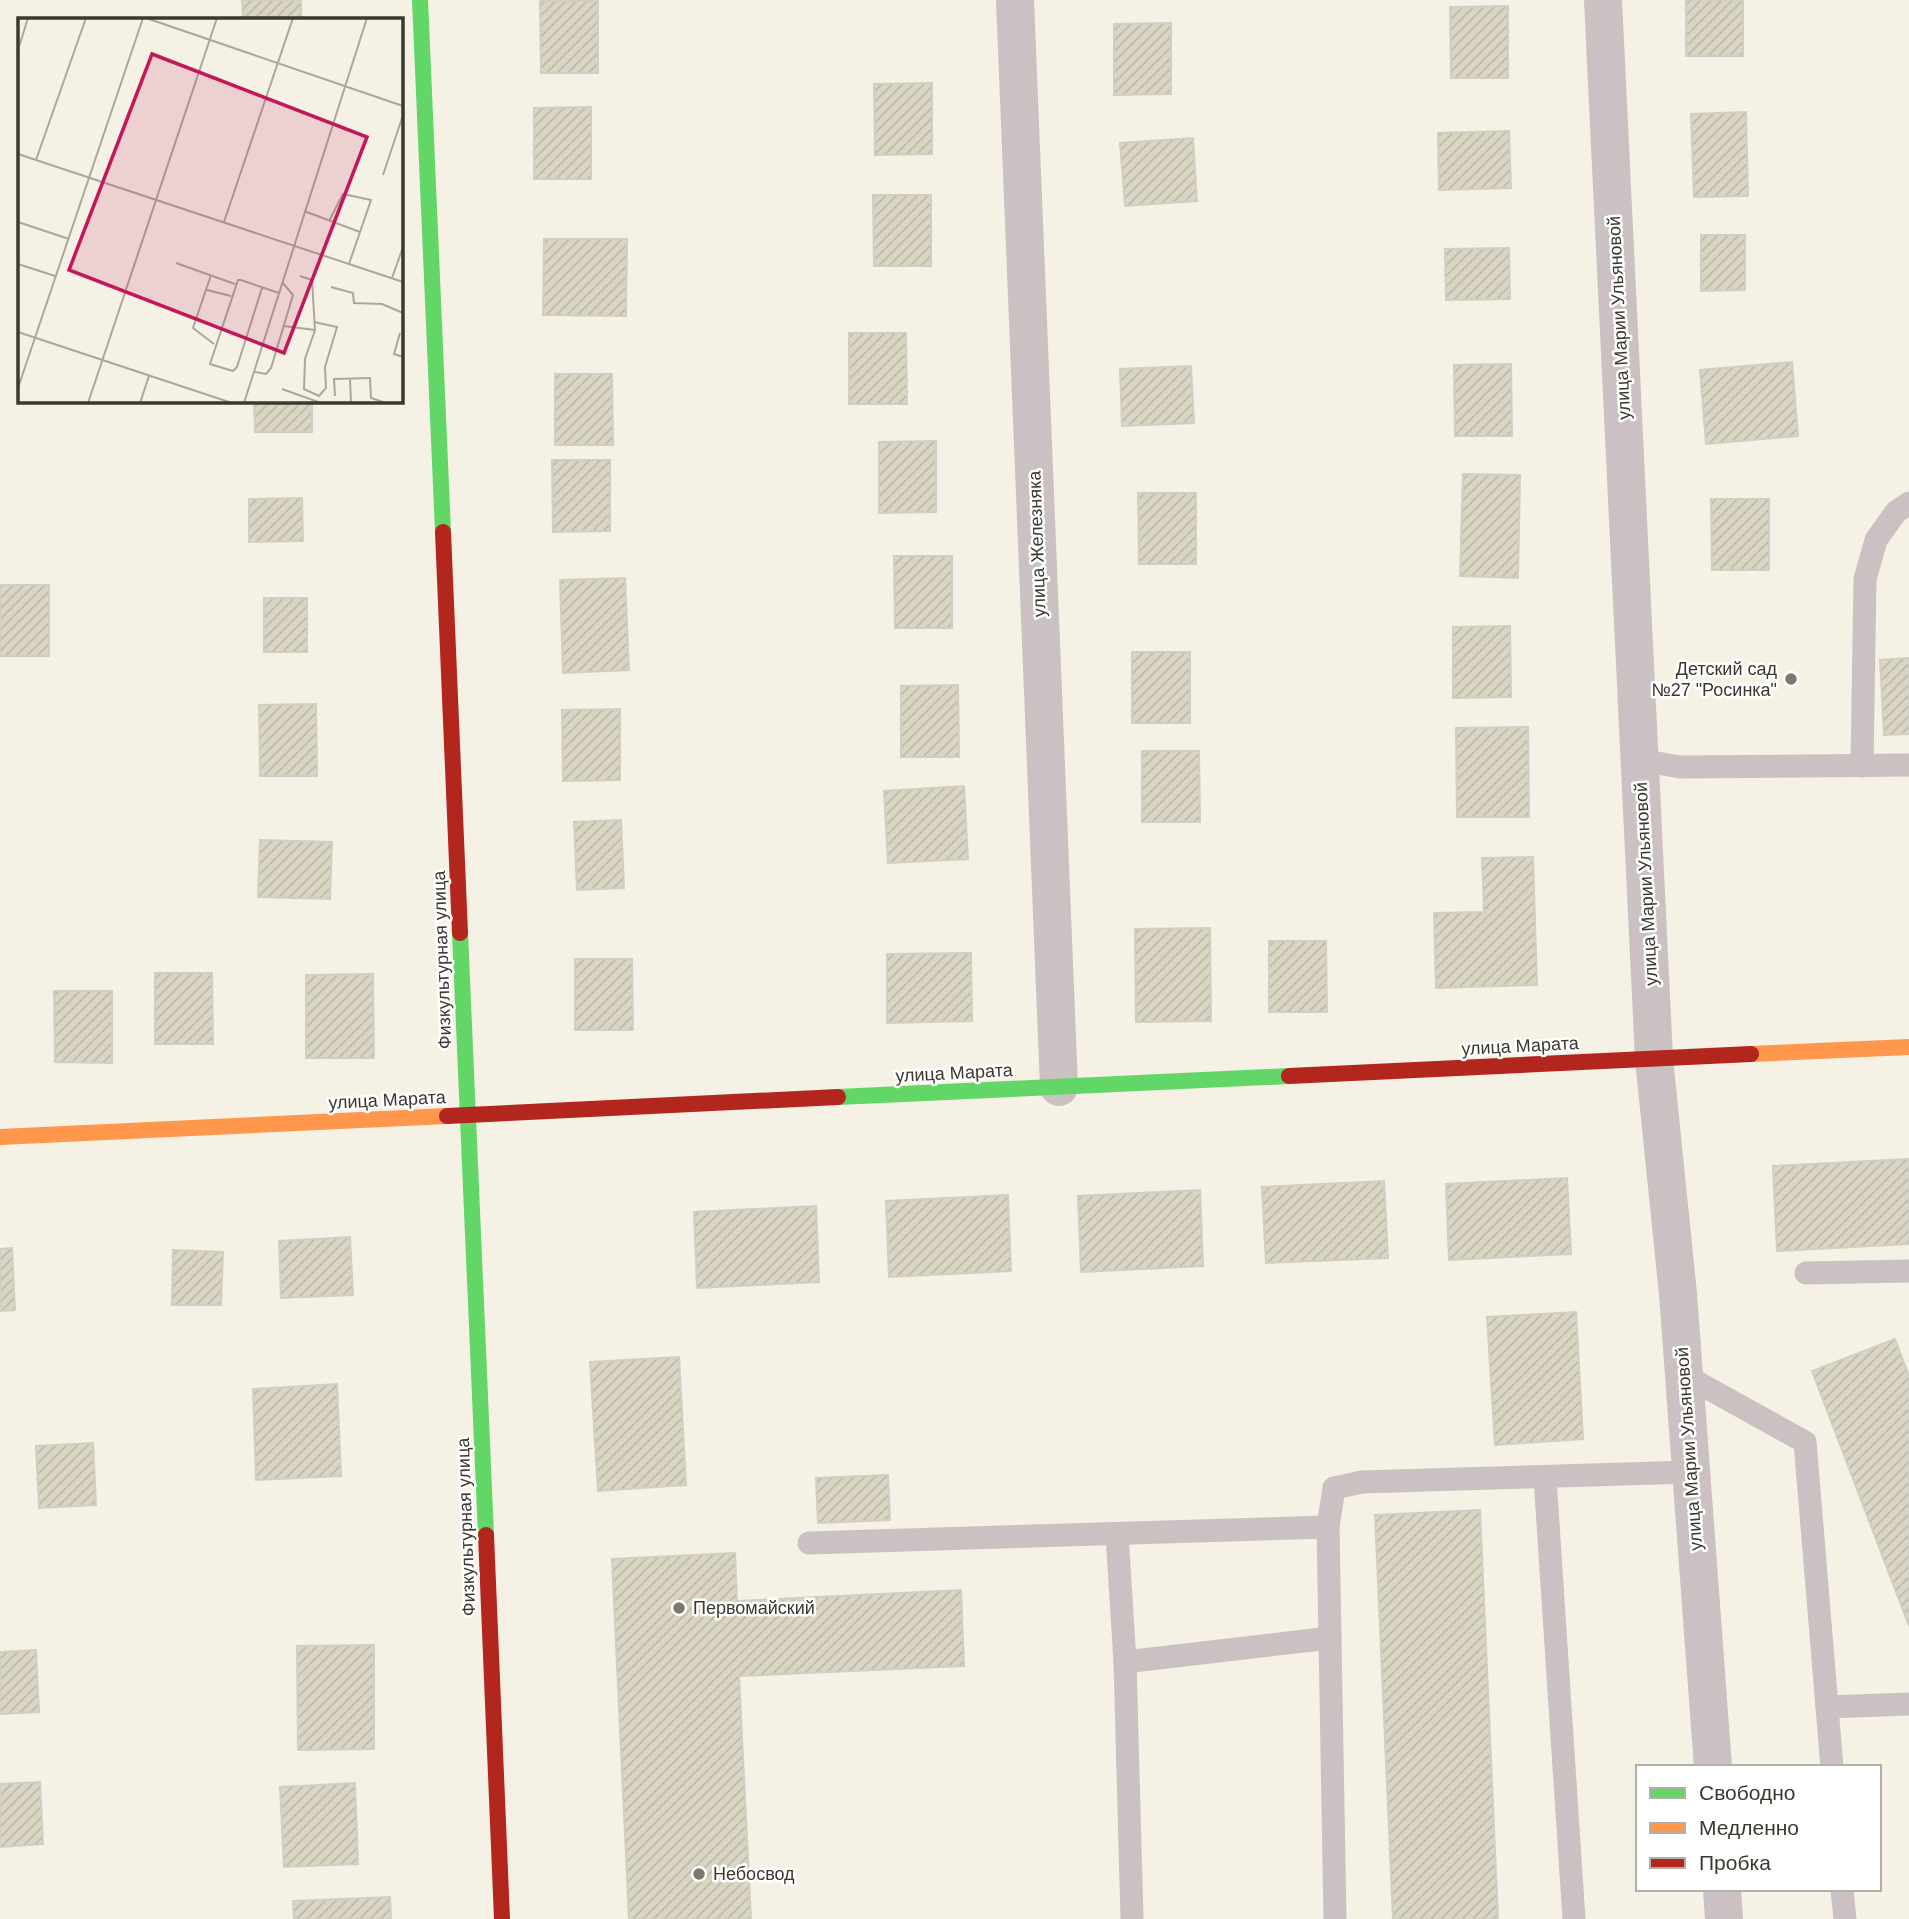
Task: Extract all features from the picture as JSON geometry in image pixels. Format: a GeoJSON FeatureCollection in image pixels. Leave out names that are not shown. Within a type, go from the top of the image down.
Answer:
{"type":"FeatureCollection","features":[{"type":"Feature","properties":{"kind":"street","name":"Физкультурная улица"},"geometry":{"type":"LineString","coordinates":[[420,0],[502,1919]]}},
{"type":"Feature","properties":{"kind":"street","name":"улица Железняка"},"geometry":{"type":"LineString","coordinates":[[1015,0],[1059,1087]]}},
{"type":"Feature","properties":{"kind":"street","name":"улица Марии Ульяновой"},"geometry":{"type":"LineString","coordinates":[[1603,0],[1654,1059],[1678,1294],[1713,1765]]}},
{"type":"Feature","properties":{"kind":"street","name":"улица Марата"},"geometry":{"type":"LineString","coordinates":[[0,1138],[1909,1047]]}},
{"type":"Feature","properties":{"kind":"street"},"geometry":{"type":"LineString","coordinates":[[1721,1891],[1724,1919]]}},
{"type":"Feature","properties":{"kind":"lane"},"geometry":{"type":"LineString","coordinates":[[1862,765],[1866,579],[1876,540],[1896,512],[1909,503]]}},
{"type":"Feature","properties":{"kind":"lane"},"geometry":{"type":"LineString","coordinates":[[1640,760],[1680,767],[1909,765]]}},
{"type":"Feature","properties":{"kind":"lane"},"geometry":{"type":"LineString","coordinates":[[1805,1273],[1909,1271]]}},
{"type":"Feature","properties":{"kind":"lane"},"geometry":{"type":"LineString","coordinates":[[1684,1375],[1805,1442],[1832,1765]]}},
{"type":"Feature","properties":{"kind":"lane"},"geometry":{"type":"LineString","coordinates":[[1335,1919],[1328,1527],[1334,1488],[1362,1482],[1691,1472]]}},
{"type":"Feature","properties":{"kind":"lane"},"geometry":{"type":"LineString","coordinates":[[1545,1478],[1574,1919]]}},
{"type":"Feature","properties":{"kind":"lane"},"geometry":{"type":"LineString","coordinates":[[809,1543],[1328,1527]]}},
{"type":"Feature","properties":{"kind":"lane"},"geometry":{"type":"LineString","coordinates":[[1117,1534],[1125,1662],[1132,1919]]}},
{"type":"Feature","properties":{"kind":"lane"},"geometry":{"type":"LineString","coordinates":[[1125,1662],[1330,1638]]}},
{"type":"Feature","properties":{"kind":"lane"},"geometry":{"type":"LineString","coordinates":[[1827,1707],[1909,1704]]}},
{"type":"Feature","properties":{"kind":"lane"},"geometry":{"type":"LineString","coordinates":[[1842,1891],[1845,1919]]}},
{"type":"Feature","properties":{"kind":"building"},"geometry":{"type":"Polygon","coordinates":[[[242,0],[301,0],[301,18],[243,18],[242,0]]]}},
{"type":"Feature","properties":{"kind":"building"},"geometry":{"type":"Polygon","coordinates":[[[1686,0],[1743,0],[1743,56],[1686,56],[1686,0]]]}},
{"type":"Feature","properties":{"kind":"building"},"geometry":{"type":"Polygon","coordinates":[[[540,1],[598,1],[598,73],[541,73],[540,1]]]}},
{"type":"Feature","properties":{"kind":"building"},"geometry":{"type":"Polygon","coordinates":[[[1508,6],[1508,78],[1451,78],[1450,7],[1508,6]]]}},
{"type":"Feature","properties":{"kind":"building"},"geometry":{"type":"Polygon","coordinates":[[[1171,23],[1171,94],[1114,95],[1114,24],[1171,23]]]}},
{"type":"Feature","properties":{"kind":"building"},"geometry":{"type":"Polygon","coordinates":[[[932,83],[932,154],[875,155],[874,84],[932,83]]]}},
{"type":"Feature","properties":{"kind":"building"},"geometry":{"type":"Polygon","coordinates":[[[591,107],[591,179],[534,179],[534,108],[591,107]]]}},
{"type":"Feature","properties":{"kind":"building"},"geometry":{"type":"Polygon","coordinates":[[[1746,112],[1748,196],[1694,197],[1691,114],[1746,112]]]}},
{"type":"Feature","properties":{"kind":"building"},"geometry":{"type":"Polygon","coordinates":[[[1509,131],[1511,188],[1439,190],[1438,133],[1509,131]]]}},
{"type":"Feature","properties":{"kind":"building"},"geometry":{"type":"Polygon","coordinates":[[[1193,138],[1197,201],[1125,206],[1120,143],[1193,138]]]}},
{"type":"Feature","properties":{"kind":"building"},"geometry":{"type":"Polygon","coordinates":[[[873,195],[931,195],[931,266],[874,266],[873,195]]]}},
{"type":"Feature","properties":{"kind":"building"},"geometry":{"type":"Polygon","coordinates":[[[1701,235],[1745,235],[1745,290],[1701,291],[1701,235]]]}},
{"type":"Feature","properties":{"kind":"building"},"geometry":{"type":"Polygon","coordinates":[[[544,239],[627,239],[626,316],[543,315],[544,239]]]}},
{"type":"Feature","properties":{"kind":"building"},"geometry":{"type":"Polygon","coordinates":[[[1509,248],[1510,299],[1446,300],[1445,249],[1509,248]]]}},
{"type":"Feature","properties":{"kind":"building"},"geometry":{"type":"Polygon","coordinates":[[[849,333],[906,333],[907,404],[849,404],[849,333]]]}},
{"type":"Feature","properties":{"kind":"building"},"geometry":{"type":"Polygon","coordinates":[[[1792,362],[1798,436],[1706,444],[1700,370],[1792,362]]]}},
{"type":"Feature","properties":{"kind":"building"},"geometry":{"type":"Polygon","coordinates":[[[1511,364],[1512,436],[1455,436],[1454,365],[1511,364]]]}},
{"type":"Feature","properties":{"kind":"building"},"geometry":{"type":"Polygon","coordinates":[[[1191,366],[1194,423],[1122,426],[1120,369],[1191,366]]]}},
{"type":"Feature","properties":{"kind":"building"},"geometry":{"type":"Polygon","coordinates":[[[555,374],[612,374],[613,445],[555,445],[555,374]]]}},
{"type":"Feature","properties":{"kind":"building"},"geometry":{"type":"Polygon","coordinates":[[[254,402],[312,402],[312,432],[255,432],[254,402]]]}},
{"type":"Feature","properties":{"kind":"building"},"geometry":{"type":"Polygon","coordinates":[[[936,441],[936,512],[879,513],[879,442],[936,441]]]}},
{"type":"Feature","properties":{"kind":"building"},"geometry":{"type":"Polygon","coordinates":[[[552,460],[610,460],[610,531],[553,532],[552,460]]]}},
{"type":"Feature","properties":{"kind":"building"},"geometry":{"type":"Polygon","coordinates":[[[1463,474],[1520,475],[1518,578],[1460,576],[1463,474]]]}},
{"type":"Feature","properties":{"kind":"building"},"geometry":{"type":"Polygon","coordinates":[[[1138,493],[1196,493],[1196,564],[1139,564],[1138,493]]]}},
{"type":"Feature","properties":{"kind":"building"},"geometry":{"type":"Polygon","coordinates":[[[302,498],[303,541],[249,542],[249,499],[302,498]]]}},
{"type":"Feature","properties":{"kind":"building"},"geometry":{"type":"Polygon","coordinates":[[[1711,499],[1769,499],[1769,570],[1712,570],[1711,499]]]}},
{"type":"Feature","properties":{"kind":"building"},"geometry":{"type":"Polygon","coordinates":[[[894,556],[952,556],[952,628],[895,628],[894,556]]]}},
{"type":"Feature","properties":{"kind":"building"},"geometry":{"type":"Polygon","coordinates":[[[625,578],[629,670],[563,673],[560,580],[625,578]]]}},
{"type":"Feature","properties":{"kind":"building"},"geometry":{"type":"Polygon","coordinates":[[[0,585],[49,585],[49,656],[0,656],[0,585]]]}},
{"type":"Feature","properties":{"kind":"building"},"geometry":{"type":"Polygon","coordinates":[[[264,598],[307,598],[307,652],[264,652],[264,598]]]}},
{"type":"Feature","properties":{"kind":"building"},"geometry":{"type":"Polygon","coordinates":[[[1510,626],[1511,697],[1453,698],[1453,627],[1510,626]]]}},
{"type":"Feature","properties":{"kind":"building"},"geometry":{"type":"Polygon","coordinates":[[[1132,652],[1190,652],[1190,723],[1132,723],[1132,652]]]}},
{"type":"Feature","properties":{"kind":"building"},"geometry":{"type":"Polygon","coordinates":[[[1909,658],[1909,734],[1884,735],[1880,660],[1909,658]]]}},
{"type":"Feature","properties":{"kind":"building"},"geometry":{"type":"Polygon","coordinates":[[[958,685],[959,757],[901,757],[901,686],[958,685]]]}},
{"type":"Feature","properties":{"kind":"building"},"geometry":{"type":"Polygon","coordinates":[[[316,704],[317,776],[260,776],[259,705],[316,704]]]}},
{"type":"Feature","properties":{"kind":"building"},"geometry":{"type":"Polygon","coordinates":[[[620,709],[620,780],[563,781],[562,710],[620,709]]]}},
{"type":"Feature","properties":{"kind":"building"},"geometry":{"type":"Polygon","coordinates":[[[1528,727],[1529,817],[1457,817],[1456,728],[1528,727]]]}},
{"type":"Feature","properties":{"kind":"building"},"geometry":{"type":"Polygon","coordinates":[[[1142,751],[1199,751],[1200,822],[1142,822],[1142,751]]]}},
{"type":"Feature","properties":{"kind":"building"},"geometry":{"type":"Polygon","coordinates":[[[964,786],[968,859],[888,863],[884,791],[964,786]]]}},
{"type":"Feature","properties":{"kind":"building"},"geometry":{"type":"Polygon","coordinates":[[[621,820],[624,888],[577,890],[574,822],[621,820]]]}},
{"type":"Feature","properties":{"kind":"building"},"geometry":{"type":"Polygon","coordinates":[[[260,840],[332,842],[330,899],[258,897],[260,840]]]}},
{"type":"Feature","properties":{"kind":"building"},"geometry":{"type":"Polygon","coordinates":[[[1533,857],[1537,985],[1436,988],[1434,913],[1484,912],[1482,858],[1533,857]]]}},
{"type":"Feature","properties":{"kind":"building"},"geometry":{"type":"Polygon","coordinates":[[[1210,928],[1211,1021],[1136,1022],[1135,929],[1210,928]]]}},
{"type":"Feature","properties":{"kind":"building"},"geometry":{"type":"Polygon","coordinates":[[[1269,941],[1326,941],[1327,1012],[1269,1012],[1269,941]]]}},
{"type":"Feature","properties":{"kind":"building"},"geometry":{"type":"Polygon","coordinates":[[[971,953],[972,1021],[887,1023],[887,954],[971,953]]]}},
{"type":"Feature","properties":{"kind":"building"},"geometry":{"type":"Polygon","coordinates":[[[575,959],[632,959],[633,1030],[575,1030],[575,959]]]}},
{"type":"Feature","properties":{"kind":"building"},"geometry":{"type":"Polygon","coordinates":[[[155,973],[212,973],[213,1044],[155,1044],[155,973]]]}},
{"type":"Feature","properties":{"kind":"building"},"geometry":{"type":"Polygon","coordinates":[[[373,974],[374,1058],[306,1058],[306,975],[373,974]]]}},
{"type":"Feature","properties":{"kind":"building"},"geometry":{"type":"Polygon","coordinates":[[[54,991],[112,991],[112,1063],[55,1062],[54,991]]]}},
{"type":"Feature","properties":{"kind":"building"},"geometry":{"type":"Polygon","coordinates":[[[1909,1159],[1909,1244],[1777,1251],[1773,1166],[1909,1159]]]}},
{"type":"Feature","properties":{"kind":"building"},"geometry":{"type":"Polygon","coordinates":[[[1567,1178],[1571,1254],[1449,1260],[1446,1184],[1567,1178]]]}},
{"type":"Feature","properties":{"kind":"building"},"geometry":{"type":"Polygon","coordinates":[[[1384,1181],[1388,1258],[1266,1263],[1262,1187],[1384,1181]]]}},
{"type":"Feature","properties":{"kind":"building"},"geometry":{"type":"Polygon","coordinates":[[[1200,1190],[1203,1266],[1081,1272],[1078,1196],[1200,1190]]]}},
{"type":"Feature","properties":{"kind":"building"},"geometry":{"type":"Polygon","coordinates":[[[1008,1195],[1011,1271],[889,1277],[886,1201],[1008,1195]]]}},
{"type":"Feature","properties":{"kind":"building"},"geometry":{"type":"Polygon","coordinates":[[[816,1206],[819,1282],[697,1288],[694,1212],[816,1206]]]}},
{"type":"Feature","properties":{"kind":"building"},"geometry":{"type":"Polygon","coordinates":[[[350,1237],[353,1295],[281,1298],[279,1241],[350,1237]]]}},
{"type":"Feature","properties":{"kind":"building"},"geometry":{"type":"Polygon","coordinates":[[[12,1248],[15,1310],[0,1311],[0,1249],[12,1248]]]}},
{"type":"Feature","properties":{"kind":"building"},"geometry":{"type":"Polygon","coordinates":[[[173,1250],[223,1252],[221,1305],[172,1305],[173,1250]]]}},
{"type":"Feature","properties":{"kind":"building"},"geometry":{"type":"Polygon","coordinates":[[[1576,1312],[1583,1439],[1495,1445],[1487,1317],[1576,1312]]]}},
{"type":"Feature","properties":{"kind":"building"},"geometry":{"type":"Polygon","coordinates":[[[1895,1339],[1909,1376],[1909,1626],[1812,1371],[1895,1339]]]}},
{"type":"Feature","properties":{"kind":"building"},"geometry":{"type":"Polygon","coordinates":[[[679,1357],[686,1485],[598,1491],[590,1362],[679,1357]]]}},
{"type":"Feature","properties":{"kind":"building"},"geometry":{"type":"Polygon","coordinates":[[[337,1384],[341,1476],[256,1480],[253,1389],[337,1384]]]}},
{"type":"Feature","properties":{"kind":"building"},"geometry":{"type":"Polygon","coordinates":[[[93,1443],[96,1505],[39,1508],[36,1446],[93,1443]]]}},
{"type":"Feature","properties":{"kind":"building"},"geometry":{"type":"Polygon","coordinates":[[[888,1475],[890,1520],[818,1523],[816,1478],[888,1475]]]}},
{"type":"Feature","properties":{"kind":"building"},"geometry":{"type":"Polygon","coordinates":[[[1480,1510],[1498,1919],[1393,1919],[1375,1515],[1480,1510]]]}},
{"type":"Feature","properties":{"kind":"building"},"geometry":{"type":"Polygon","coordinates":[[[735,1553],[737,1601],[961,1590],[964,1666],[739,1676],[751,1919],[629,1919],[612,1559],[735,1553]]]}},
{"type":"Feature","properties":{"kind":"building"},"geometry":{"type":"Polygon","coordinates":[[[374,1645],[374,1749],[298,1750],[297,1646],[374,1645]]]}},
{"type":"Feature","properties":{"kind":"building"},"geometry":{"type":"Polygon","coordinates":[[[36,1650],[39,1712],[0,1714],[0,1652],[36,1650]]]}},
{"type":"Feature","properties":{"kind":"building"},"geometry":{"type":"Polygon","coordinates":[[[40,1782],[43,1844],[0,1847],[0,1784],[40,1782]]]}},
{"type":"Feature","properties":{"kind":"building"},"geometry":{"type":"Polygon","coordinates":[[[355,1783],[358,1864],[284,1867],[280,1787],[355,1783]]]}},
{"type":"Feature","properties":{"kind":"building"},"geometry":{"type":"Polygon","coordinates":[[[390,1897],[391,1919],[294,1919],[293,1901],[390,1897]]]}},
{"type":"Feature","properties":{"kind":"traffic: fast"},"geometry":{"type":"LineString","coordinates":[[420,0],[443,532]]}},
{"type":"Feature","properties":{"kind":"traffic: fast"},"geometry":{"type":"LineString","coordinates":[[460,933],[486,1535]]}},
{"type":"Feature","properties":{"kind":"traffic: fast"},"geometry":{"type":"LineString","coordinates":[[838,1097],[1289,1076]]}},
{"type":"Feature","properties":{"kind":"traffic: slow"},"geometry":{"type":"LineString","coordinates":[[1751,1054],[1909,1047]]}},
{"type":"Feature","properties":{"kind":"traffic: slow"},"geometry":{"type":"LineString","coordinates":[[0,1137],[447,1116]]}},
{"type":"Feature","properties":{"kind":"traffic: jam"},"geometry":{"type":"LineString","coordinates":[[443,532],[460,933]]}},
{"type":"Feature","properties":{"kind":"traffic: jam"},"geometry":{"type":"LineString","coordinates":[[1289,1076],[1751,1054]]}},
{"type":"Feature","properties":{"kind":"traffic: jam"},"geometry":{"type":"LineString","coordinates":[[447,1116],[838,1097]]}},
{"type":"Feature","properties":{"kind":"traffic: jam"},"geometry":{"type":"LineString","coordinates":[[486,1535],[502,1919]]}},
{"type":"Feature","properties":{"kind":"place","name":"Детский сад №27 \"Росинка\""},"geometry":{"type":"Point","coordinates":[1791,679]}},
{"type":"Feature","properties":{"kind":"place","name":"Первомайский"},"geometry":{"type":"Point","coordinates":[679,1608]}},
{"type":"Feature","properties":{"kind":"place","name":"Небосвод"},"geometry":{"type":"Point","coordinates":[699,1874]}}]}
